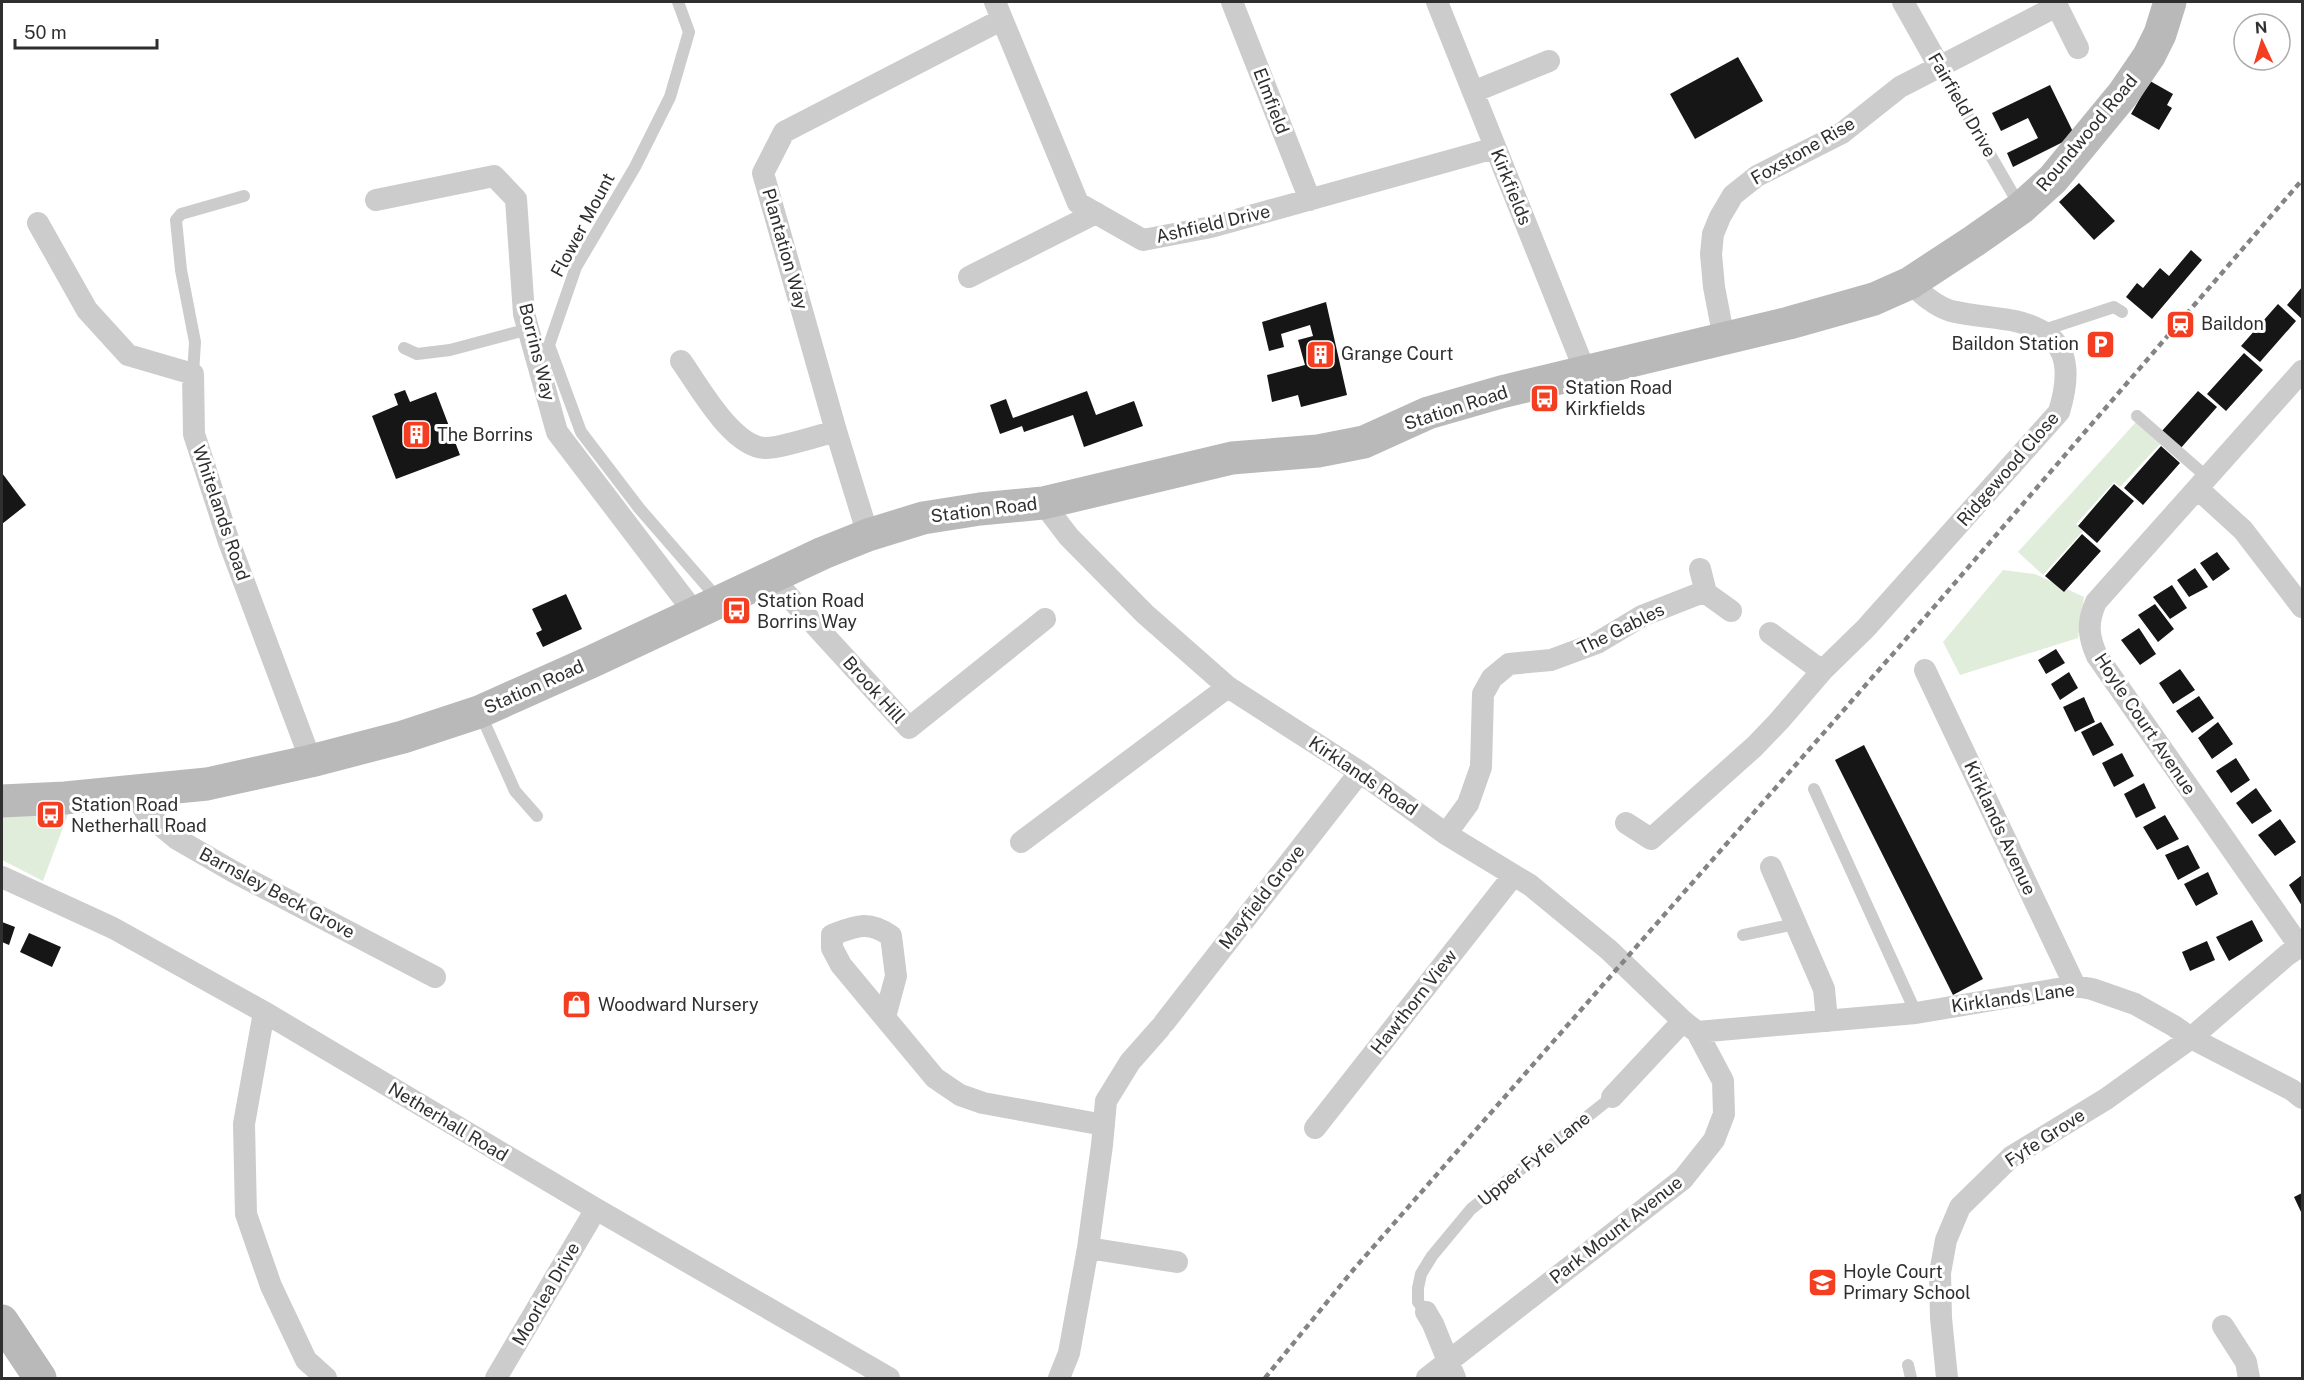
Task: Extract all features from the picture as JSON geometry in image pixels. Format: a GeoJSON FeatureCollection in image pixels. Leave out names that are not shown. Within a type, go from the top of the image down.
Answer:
{"type":"FeatureCollection","features":[{"type":"Feature","properties":{"kind":"street","name":"Elmfield"},"geometry":{"type":"LineString","coordinates":[[1232,2],[1310,200]]}},
{"type":"Feature","properties":{"kind":"street","name":"Kirkfields"},"geometry":{"type":"LineString","coordinates":[[1437,2],[1586,371]]}},
{"type":"Feature","properties":{"kind":"street","name":"Fairfield Drive"},"geometry":{"type":"LineString","coordinates":[[1903,2],[1939,66]]}},
{"type":"Feature","properties":{"kind":"street","name":"Roundwood Road"},"geometry":{"type":"LineString","coordinates":[[1974,241],[2021,208],[2053,179],[2123,94],[2160,34],[2170,2]]}},
{"type":"Feature","properties":{"kind":"street","name":"Foxstone Rise"},"geometry":{"type":"LineString","coordinates":[[1724,339],[1714,287],[1711,255],[1713,234],[1733,195],[1757,176],[1842,133],[1900,87],[2058,6],[2078,48]]}},
{"type":"Feature","properties":{"kind":"street","name":"Ashfield Drive"},"geometry":{"type":"LineString","coordinates":[[998,11],[1078,203],[1143,240],[1211,227],[1495,148]]}},
{"type":"Feature","properties":{"kind":"street","name":"Plantation Way"},"geometry":{"type":"LineString","coordinates":[[868,535],[763,173],[784,132],[998,11]]}},
{"type":"Feature","properties":{"kind":"street"},"geometry":{"type":"LineString","coordinates":[[1473,92],[1549,61]]}},
{"type":"Feature","properties":{"kind":"street","name":"Borrins Way"},"geometry":{"type":"LineString","coordinates":[[376,200],[494,176],[516,199],[524,314],[557,432],[706,606]]}},
{"type":"Feature","properties":{"kind":"street"},"geometry":{"type":"LineString","coordinates":[[969,277],[1096,213]]}},
{"type":"Feature","properties":{"kind":"street"},"geometry":{"type":"LineString","coordinates":[[38,223],[87,310],[128,355],[193,374]]}},
{"type":"Feature","properties":{"kind":"street","name":"Station Road"},"geometry":{"type":"LineString","coordinates":[[2,801],[133,792],[207,783],[311,761],[403,737],[479,712],[594,661],[706,606],[868,535],[923,518],[980,509],[1043,503],[1232,458],[1318,451],[1364,442],[1428,413],[1500,392],[1724,339],[1874,299],[1910,283],[1974,241]]}},
{"type":"Feature","properties":{"kind":"street","name":"Ridgewood Close"},"geometry":{"type":"LineString","coordinates":[[1626,823],[1652,839],[1754,747],[1822,671],[1866,628],[2060,412],[2067,387],[2066,368],[2061,350],[2041,331],[2017,322],[1950,310],[1929,300],[1910,283]]}},
{"type":"Feature","properties":{"kind":"street"},"geometry":{"type":"LineString","coordinates":[[681,361],[730,428],[746,443],[765,448],[836,431]]}},
{"type":"Feature","properties":{"kind":"street","name":"Hoyle Court Avenue"},"geometry":{"type":"LineString","coordinates":[[2301,946],[2097,656],[2088,635],[2090,614],[2096,602],[2302,370]]}},
{"type":"Feature","properties":{"kind":"street","name":"Whitelands Road"},"geometry":{"type":"LineString","coordinates":[[193,374],[194,434],[229,542],[311,761]]}},
{"type":"Feature","properties":{"kind":"street"},"geometry":{"type":"LineString","coordinates":[[2203,484],[2243,530],[2302,607]]}},
{"type":"Feature","properties":{"kind":"street","name":"Kirklands Road"},"geometry":{"type":"LineString","coordinates":[[1043,503],[1069,537],[1145,615],[1228,687],[1360,772],[1446,834],[1530,885],[1609,950],[1690,1027]]}},
{"type":"Feature","properties":{"kind":"street"},"geometry":{"type":"LineString","coordinates":[[1700,569],[1706,593],[1731,611]]}},
{"type":"Feature","properties":{"kind":"street","name":"Brook Hill"},"geometry":{"type":"LineString","coordinates":[[771,577],[909,728],[1045,619]]}},
{"type":"Feature","properties":{"kind":"street","name":"The Gables"},"geometry":{"type":"LineString","coordinates":[[1446,834],[1468,804],[1481,767],[1482,694],[1492,678],[1509,664],[1551,660],[1572,653],[1597,643],[1642,616],[1706,593]]}},
{"type":"Feature","properties":{"kind":"street"},"geometry":{"type":"LineString","coordinates":[[1770,633],[1822,671]]}},
{"type":"Feature","properties":{"kind":"street","name":"Kirklands Avenue"},"geometry":{"type":"LineString","coordinates":[[1925,670],[2075,986]]}},
{"type":"Feature","properties":{"kind":"street"},"geometry":{"type":"LineString","coordinates":[[1021,842],[1228,687]]}},
{"type":"Feature","properties":{"kind":"street","name":"Mayfield Grove"},"geometry":{"type":"LineString","coordinates":[[1059,1378],[1069,1353],[1088,1248],[1106,1101],[1130,1062],[1162,1025],[1360,772]]}},
{"type":"Feature","properties":{"kind":"street","name":"Barnsley Beck Grove"},"geometry":{"type":"LineString","coordinates":[[133,792],[147,814],[177,839],[234,872],[435,977]]}},
{"type":"Feature","properties":{"kind":"street"},"geometry":{"type":"LineString","coordinates":[[1771,867],[1824,989],[1827,1021]]}},
{"type":"Feature","properties":{"kind":"street","name":"Hawthorn View"},"geometry":{"type":"LineString","coordinates":[[1315,1129],[1514,876]]}},
{"type":"Feature","properties":{"kind":"street","name":"Netherhall Road"},"geometry":{"type":"LineString","coordinates":[[2,878],[113,928],[264,1012],[878,1376]]}},
{"type":"Feature","properties":{"kind":"street"},"geometry":{"type":"LineString","coordinates":[[885,1017],[896,976],[891,936],[878,927],[855,926],[824,934],[841,965],[935,1078],[960,1095],[993,1106],[1104,1125]]}},
{"type":"Feature","properties":{"kind":"street","name":"Fyfe Grove"},"geometry":{"type":"LineString","coordinates":[[1947,1378],[1941,1318],[1940,1273],[1946,1240],[1960,1207],[2011,1157],[2106,1099],[2191,1038],[2287,955],[2301,946]]}},
{"type":"Feature","properties":{"kind":"street","name":"Kirklands Lane"},"geometry":{"type":"LineString","coordinates":[[1690,1027],[1827,1021],[1916,1013],[2075,986],[2092,989],[2135,1004],[2191,1038],[2292,1090],[2302,1098]]}},
{"type":"Feature","properties":{"kind":"street"},"geometry":{"type":"LineString","coordinates":[[264,1012],[244,1124],[246,1214],[271,1286],[306,1360],[326,1378]]}},
{"type":"Feature","properties":{"kind":"street","name":"Upper Fyfe Lane"},"geometry":{"type":"LineString","coordinates":[[1612,1097],[1690,1027]]}},
{"type":"Feature","properties":{"kind":"street","name":"Park Mount Avenue"},"geometry":{"type":"LineString","coordinates":[[1427,1378],[1451,1371],[1683,1179],[1714,1140],[1724,1114],[1723,1082],[1690,1027]]}},
{"type":"Feature","properties":{"kind":"street","name":"Moorlea Drive"},"geometry":{"type":"LineString","coordinates":[[496,1378],[596,1209]]}},
{"type":"Feature","properties":{"kind":"street"},"geometry":{"type":"LineString","coordinates":[[1088,1248],[1177,1262]]}},
{"type":"Feature","properties":{"kind":"street"},"geometry":{"type":"LineString","coordinates":[[1426,1312],[1451,1371]]}},
{"type":"Feature","properties":{"kind":"street"},"geometry":{"type":"LineString","coordinates":[[2,1321],[40,1378]]}},
{"type":"Feature","properties":{"kind":"street"},"geometry":{"type":"LineString","coordinates":[[2223,1326],[2246,1362],[2249,1378]]}},
{"type":"Feature","properties":{"kind":"lane","name":"Flower Mount"},"geometry":{"type":"LineString","coordinates":[[678,2],[689,32],[670,97],[635,167],[576,267],[549,345],[581,432],[639,508],[706,606]]}},
{"type":"Feature","properties":{"kind":"lane","name":"Fairfield Drive"},"geometry":{"type":"LineString","coordinates":[[1939,66],[2021,208]]}},
{"type":"Feature","properties":{"kind":"lane"},"geometry":{"type":"LineString","coordinates":[[193,374],[195,342],[181,270],[176,220],[181,214],[244,196]]}},
{"type":"Feature","properties":{"kind":"lane"},"geometry":{"type":"LineString","coordinates":[[2041,331],[2114,307],[2122,312]]}},
{"type":"Feature","properties":{"kind":"lane"},"geometry":{"type":"LineString","coordinates":[[404,348],[417,354],[450,350],[529,329]]}},
{"type":"Feature","properties":{"kind":"lane"},"geometry":{"type":"LineString","coordinates":[[2137,416],[2203,484]]}},
{"type":"Feature","properties":{"kind":"lane"},"geometry":{"type":"LineString","coordinates":[[479,712],[515,791],[537,816]]}},
{"type":"Feature","properties":{"kind":"lane"},"geometry":{"type":"LineString","coordinates":[[1814,789],[1916,1013]]}},
{"type":"Feature","properties":{"kind":"lane"},"geometry":{"type":"LineString","coordinates":[[1743,936],[1795,924]]}},
{"type":"Feature","properties":{"kind":"lane","name":"Upper Fyfe Lane"},"geometry":{"type":"LineString","coordinates":[[1426,1312],[1418,1302],[1421,1274],[1432,1256],[1472,1209],[1612,1097]]}},
{"type":"Feature","properties":{"kind":"lane"},"geometry":{"type":"LineString","coordinates":[[1908,1365],[1911,1378]]}},
{"type":"Feature","properties":{"kind":"green space"},"geometry":{"type":"Polygon","coordinates":[[[2136,422],[2160,444],[2120,487],[2114,482],[2076,524],[2083,531],[2043,575],[2018,552],[2136,422]]]}},
{"type":"Feature","properties":{"kind":"green space"},"geometry":{"type":"Polygon","coordinates":[[[2003,570],[2035,574],[2084,597],[2078,638],[1960,675],[1943,642],[2003,570]]]}},
{"type":"Feature","properties":{"kind":"green space"},"geometry":{"type":"Polygon","coordinates":[[[68,814],[43,881],[2,860],[2,817],[68,814]]]}},
{"type":"Feature","properties":{"kind":"building"},"geometry":{"type":"Polygon","coordinates":[[[1738,57],[1763,101],[1695,139],[1670,94],[1738,57]]]}},
{"type":"Feature","properties":{"kind":"building"},"geometry":{"type":"Polygon","coordinates":[[[2150,81],[2173,94],[2167,105],[2172,108],[2159,130],[2131,114],[2150,81]]]}},
{"type":"Feature","properties":{"kind":"building"},"geometry":{"type":"Polygon","coordinates":[[[2050,85],[2075,136],[2013,167],[2007,153],[2038,138],[2028,118],[2001,131],[1992,113],[2050,85]]]}},
{"type":"Feature","properties":{"kind":"building"},"geometry":{"type":"Polygon","coordinates":[[[2079,183],[2115,221],[2094,240],[2059,202],[2079,183]]]}},
{"type":"Feature","properties":{"kind":"building"},"geometry":{"type":"Polygon","coordinates":[[[2191,250],[2202,260],[2152,319],[2126,297],[2137,283],[2143,288],[2160,268],[2169,276],[2191,250]]]}},
{"type":"Feature","properties":{"kind":"building"},"geometry":{"type":"Polygon","coordinates":[[[2302,287],[2302,319],[2287,305],[2302,287]]]}},
{"type":"Feature","properties":{"kind":"building","name":"Grange Court"},"geometry":{"type":"Polygon","coordinates":[[[1326,302],[1347,395],[1301,407],[1298,395],[1272,402],[1267,375],[1305,365],[1298,340],[1313,336],[1310,325],[1281,334],[1284,347],[1269,351],[1262,322],[1326,302]]]}},
{"type":"Feature","properties":{"kind":"building"},"geometry":{"type":"Polygon","coordinates":[[[2278,304],[2296,321],[2260,362],[2241,346],[2278,304]]]}},
{"type":"Feature","properties":{"kind":"building"},"geometry":{"type":"Polygon","coordinates":[[[2244,353],[2263,370],[2226,411],[2207,394],[2244,353]]]}},
{"type":"Feature","properties":{"kind":"building","name":"The Borrins"},"geometry":{"type":"Polygon","coordinates":[[[405,390],[410,402],[436,392],[460,455],[396,479],[372,416],[398,405],[394,394],[405,390]]]}},
{"type":"Feature","properties":{"kind":"building"},"geometry":{"type":"Polygon","coordinates":[[[1087,391],[1096,415],[1134,401],[1143,426],[1084,447],[1073,415],[1024,432],[1022,426],[1000,434],[990,405],[1006,399],[1013,418],[1087,391]]]}},
{"type":"Feature","properties":{"kind":"building"},"geometry":{"type":"Polygon","coordinates":[[[2198,391],[2217,407],[2180,449],[2161,432],[2198,391]]]}},
{"type":"Feature","properties":{"kind":"building"},"geometry":{"type":"Polygon","coordinates":[[[2161,446],[2180,463],[2143,505],[2124,488],[2161,446]]]}},
{"type":"Feature","properties":{"kind":"building"},"geometry":{"type":"Polygon","coordinates":[[[2,473],[26,505],[2,524],[2,473]]]}},
{"type":"Feature","properties":{"kind":"building"},"geometry":{"type":"Polygon","coordinates":[[[2114,484],[2134,501],[2097,543],[2078,526],[2114,484]]]}},
{"type":"Feature","properties":{"kind":"building"},"geometry":{"type":"Polygon","coordinates":[[[2082,534],[2101,551],[2064,592],[2045,576],[2082,534]]]}},
{"type":"Feature","properties":{"kind":"building"},"geometry":{"type":"Polygon","coordinates":[[[2217,552],[2230,569],[2213,581],[2200,563],[2217,552]]]}},
{"type":"Feature","properties":{"kind":"building"},"geometry":{"type":"Polygon","coordinates":[[[2195,568],[2208,587],[2189,597],[2177,580],[2195,568]]]}},
{"type":"Feature","properties":{"kind":"building"},"geometry":{"type":"Polygon","coordinates":[[[2172,585],[2187,608],[2170,619],[2153,597],[2172,585]]]}},
{"type":"Feature","properties":{"kind":"building"},"geometry":{"type":"Polygon","coordinates":[[[566,594],[582,629],[543,647],[536,633],[542,630],[532,609],[566,594]]]}},
{"type":"Feature","properties":{"kind":"building"},"geometry":{"type":"Polygon","coordinates":[[[2155,604],[2174,629],[2158,642],[2138,615],[2155,604]]]}},
{"type":"Feature","properties":{"kind":"building"},"geometry":{"type":"Polygon","coordinates":[[[2139,628],[2156,654],[2140,665],[2121,640],[2139,628]]]}},
{"type":"Feature","properties":{"kind":"building"},"geometry":{"type":"Polygon","coordinates":[[[2056,649],[2065,663],[2046,674],[2038,660],[2056,649]]]}},
{"type":"Feature","properties":{"kind":"building"},"geometry":{"type":"Polygon","coordinates":[[[2180,669],[2195,690],[2173,704],[2159,683],[2180,669]]]}},
{"type":"Feature","properties":{"kind":"building"},"geometry":{"type":"Polygon","coordinates":[[[2069,672],[2078,688],[2060,700],[2051,684],[2069,672]]]}},
{"type":"Feature","properties":{"kind":"building"},"geometry":{"type":"Polygon","coordinates":[[[2199,696],[2214,718],[2192,733],[2176,711],[2199,696]]]}},
{"type":"Feature","properties":{"kind":"building"},"geometry":{"type":"Polygon","coordinates":[[[2084,697],[2095,722],[2075,732],[2063,707],[2084,697]]]}},
{"type":"Feature","properties":{"kind":"building"},"geometry":{"type":"Polygon","coordinates":[[[2101,722],[2114,745],[2093,756],[2081,732],[2101,722]]]}},
{"type":"Feature","properties":{"kind":"building"},"geometry":{"type":"Polygon","coordinates":[[[2218,722],[2233,744],[2212,759],[2198,738],[2218,722]]]}},
{"type":"Feature","properties":{"kind":"building"},"geometry":{"type":"Polygon","coordinates":[[[1864,745],[1983,979],[1953,995],[1835,760],[1864,745]]]}},
{"type":"Feature","properties":{"kind":"building"},"geometry":{"type":"Polygon","coordinates":[[[2122,753],[2134,776],[2114,787],[2102,763],[2122,753]]]}},
{"type":"Feature","properties":{"kind":"building"},"geometry":{"type":"Polygon","coordinates":[[[2236,758],[2250,780],[2231,793],[2216,771],[2236,758]]]}},
{"type":"Feature","properties":{"kind":"building"},"geometry":{"type":"Polygon","coordinates":[[[2144,783],[2156,808],[2136,818],[2124,794],[2144,783]]]}},
{"type":"Feature","properties":{"kind":"building"},"geometry":{"type":"Polygon","coordinates":[[[2256,788],[2272,811],[2252,824],[2236,803],[2256,788]]]}},
{"type":"Feature","properties":{"kind":"building"},"geometry":{"type":"Polygon","coordinates":[[[2165,815],[2179,839],[2157,850],[2143,827],[2165,815]]]}},
{"type":"Feature","properties":{"kind":"building"},"geometry":{"type":"Polygon","coordinates":[[[2280,819],[2296,842],[2275,856],[2258,835],[2280,819]]]}},
{"type":"Feature","properties":{"kind":"building"},"geometry":{"type":"Polygon","coordinates":[[[2188,845],[2200,868],[2178,880],[2165,855],[2188,845]]]}},
{"type":"Feature","properties":{"kind":"building"},"geometry":{"type":"Polygon","coordinates":[[[2208,872],[2218,894],[2196,906],[2184,884],[2208,872]]]}},
{"type":"Feature","properties":{"kind":"building"},"geometry":{"type":"Polygon","coordinates":[[[2302,875],[2302,906],[2289,885],[2302,875]]]}},
{"type":"Feature","properties":{"kind":"building"},"geometry":{"type":"Polygon","coordinates":[[[2252,920],[2263,941],[2229,961],[2216,937],[2252,920]]]}},
{"type":"Feature","properties":{"kind":"building"},"geometry":{"type":"Polygon","coordinates":[[[2,922],[15,927],[9,945],[2,942],[2,922]]]}},
{"type":"Feature","properties":{"kind":"building"},"geometry":{"type":"Polygon","coordinates":[[[29,933],[61,947],[52,967],[20,952],[29,933]]]}},
{"type":"Feature","properties":{"kind":"building"},"geometry":{"type":"Polygon","coordinates":[[[2207,941],[2215,960],[2190,971],[2182,952],[2207,941]]]}},
{"type":"Feature","properties":{"kind":"building"},"geometry":{"type":"Polygon","coordinates":[[[2302,1193],[2302,1214],[2294,1197],[2302,1193]]]}},
{"type":"Feature","properties":{"kind":"railway"},"geometry":{"type":"LineString","coordinates":[[1265,1378],[1354,1269],[1941,599],[2302,180]]}},
{"type":"Feature","properties":{"kind":"place","name":"Baildon"},"geometry":{"type":"Point","coordinates":[2180,324]}},
{"type":"Feature","properties":{"kind":"place","name":"Baildon Station"},"geometry":{"type":"Point","coordinates":[2100,344]}},
{"type":"Feature","properties":{"kind":"place","name":"Grange Court"},"geometry":{"type":"Point","coordinates":[1320,354]}},
{"type":"Feature","properties":{"kind":"place","name":"Station Road Kirkfields"},"geometry":{"type":"Point","coordinates":[1544,398]}},
{"type":"Feature","properties":{"kind":"place","name":"The Borrins"},"geometry":{"type":"Point","coordinates":[416,435]}},
{"type":"Feature","properties":{"kind":"place","name":"Station Road Borrins Way"},"geometry":{"type":"Point","coordinates":[736,611]}},
{"type":"Feature","properties":{"kind":"place","name":"Station Road Netherhall Road"},"geometry":{"type":"Point","coordinates":[50,815]}},
{"type":"Feature","properties":{"kind":"place","name":"Woodward Nursery"},"geometry":{"type":"Point","coordinates":[577,1005]}},
{"type":"Feature","properties":{"kind":"place","name":"Hoyle Court Primary School"},"geometry":{"type":"Point","coordinates":[1822,1282]}}]}
